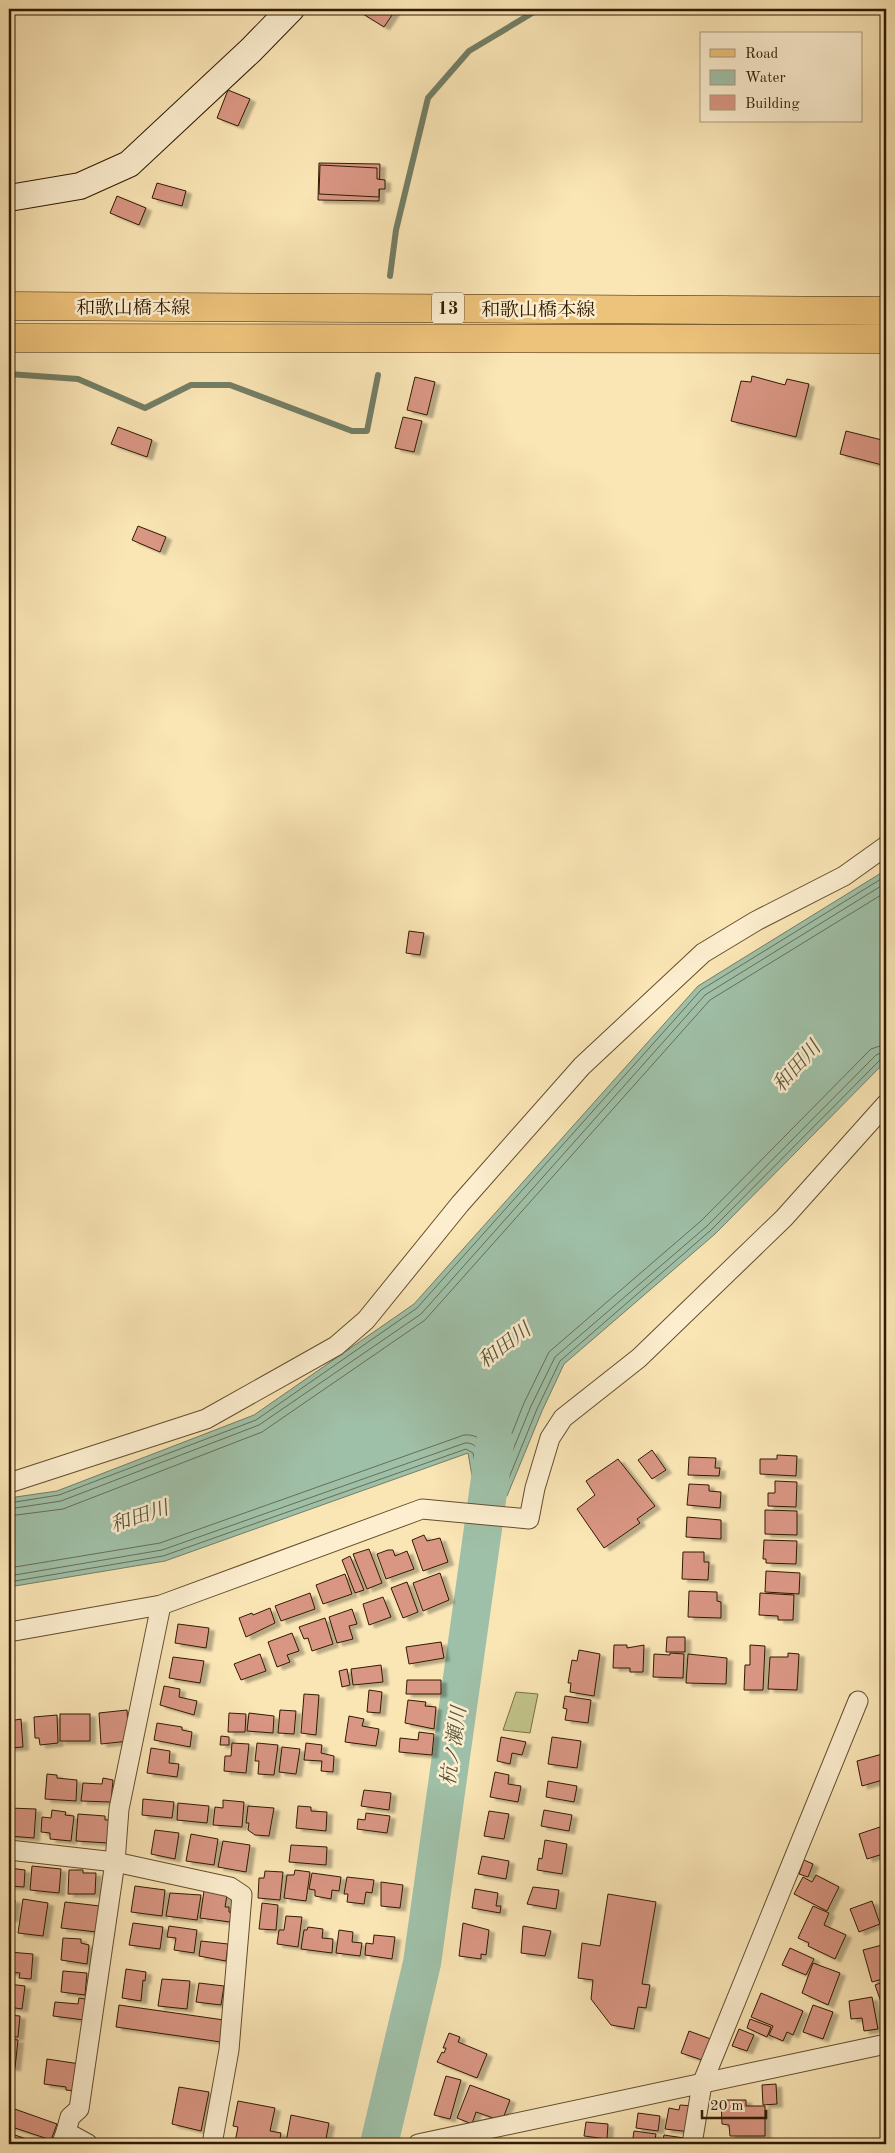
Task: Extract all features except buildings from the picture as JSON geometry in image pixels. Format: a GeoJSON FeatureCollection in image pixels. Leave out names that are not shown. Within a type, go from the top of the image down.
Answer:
{"type":"FeatureCollection","features":[{"type":"Feature","properties":{"kind":"main road","name":"和歌山橋本線"},"geometry":{"type":"LineString","coordinates":[[9,306],[886,311]]}},
{"type":"Feature","properties":{"kind":"main road","name":"和歌山橋本線"},"geometry":{"type":"LineString","coordinates":[[9,338],[886,339]]}},
{"type":"Feature","properties":{"kind":"street"},"geometry":{"type":"LineString","coordinates":[[9,198],[80,186],[130,164],[251,50],[291,9]]}},
{"type":"Feature","properties":{"kind":"street"},"geometry":{"type":"LineString","coordinates":[[9,1483],[206,1419],[336,1346],[366,1320],[460,1204],[582,1066],[703,953],[756,921],[844,876],[886,846]]}},
{"type":"Feature","properties":{"kind":"street"},"geometry":{"type":"LineString","coordinates":[[9,1632],[161,1605],[422,1509],[529,1519],[534,1488],[550,1438],[562,1418],[639,1358],[784,1218],[886,1104]]}},
{"type":"Feature","properties":{"kind":"street"},"geometry":{"type":"LineString","coordinates":[[88,2144],[64,2138],[70,2117],[79,2110],[115,1862],[119,1809],[161,1605]]}},
{"type":"Feature","properties":{"kind":"street"},"geometry":{"type":"LineString","coordinates":[[692,2144],[702,2084],[858,1701]]}},
{"type":"Feature","properties":{"kind":"street"},"geometry":{"type":"LineString","coordinates":[[9,1850],[115,1862],[230,1887],[242,1895],[229,2050],[212,2144]]}},
{"type":"Feature","properties":{"kind":"street"},"geometry":{"type":"LineString","coordinates":[[418,2144],[886,2044]]}},
{"type":"Feature","properties":{"kind":"green space"},"geometry":{"type":"Polygon","coordinates":[[[516,1692],[538,1694],[530,1733],[503,1730],[516,1692]]]}},
{"type":"Feature","properties":{"kind":"water","name":"和田川"},"geometry":{"type":"Polygon","coordinates":[[[886,870],[886,1061],[715,1234],[564,1364],[542,1411],[507,1496],[475,1493],[468,1453],[165,1561],[9,1587],[9,1498],[57,1491],[254,1415],[414,1304],[698,986],[886,870]]]}},
{"type":"Feature","properties":{"kind":"waterway"},"geometry":{"type":"LineString","coordinates":[[390,276],[396,230],[428,98],[469,51],[539,9]]}},
{"type":"Feature","properties":{"kind":"waterway"},"geometry":{"type":"LineString","coordinates":[[9,374],[78,379],[145,408],[191,385],[230,385],[352,431],[367,431],[378,375]]}},
{"type":"Feature","properties":{"kind":"waterway","name":"杭ノ瀬川"},"geometry":{"type":"LineString","coordinates":[[379,2144],[422,1963],[495,1443]]}}]}
